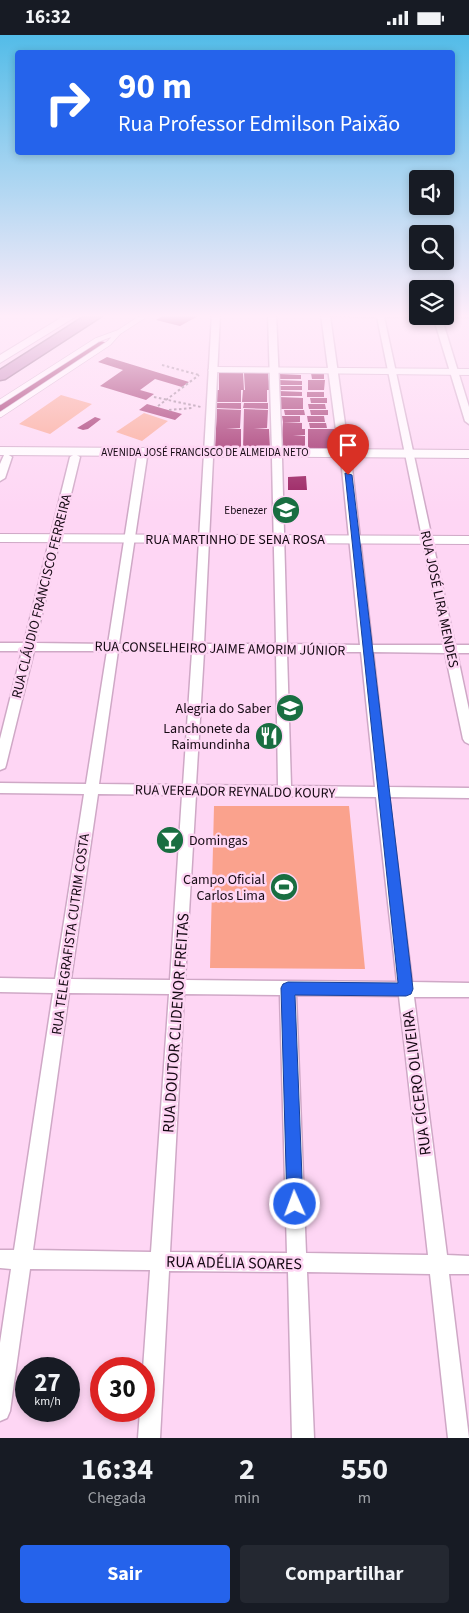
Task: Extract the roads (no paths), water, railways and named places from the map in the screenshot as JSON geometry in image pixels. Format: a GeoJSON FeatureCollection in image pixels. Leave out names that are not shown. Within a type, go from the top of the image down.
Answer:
{"type":"FeatureCollection","features":[{"type":"Feature","properties":{"kind":"main road","name":"AVENIDA JOSÉ FRANCISCO DE ALMEIDA NETO"},"geometry":{"type":"LineString","coordinates":[[2,455],[410,456],[469,454]]}},
{"type":"Feature","properties":{"kind":"main road","name":"AVENIDA JOSÉ FRANCISCO DE ALMEIDA NETO"},"geometry":{"type":"LineString","coordinates":[[2,455],[142,457],[209,455]]}},
{"type":"Feature","properties":{"kind":"main road","name":"AVENIDA JOSÉ FRANCISCO DE ALMEIDA NETO"},"geometry":{"type":"LineString","coordinates":[[410,456],[469,459]]}},
{"type":"Feature","properties":{"kind":"main road","name":"RUA MARTINHO DE SENA ROSA"},"geometry":{"type":"LineString","coordinates":[[0,538],[469,540]]}},
{"type":"Feature","properties":{"kind":"street","name":"RUA DOUTOR CLIDENOR FREITAS"},"geometry":{"type":"LineString","coordinates":[[149,1438],[205,539],[210,379]]}},
{"type":"Feature","properties":{"kind":"street"},"geometry":{"type":"LineString","coordinates":[[274,379],[283,648],[285,791]]}},
{"type":"Feature","properties":{"kind":"street","name":"RUA CÍCERO OLIVEIRA"},"geometry":{"type":"LineString","coordinates":[[334,379],[368,650],[382,792],[459,1438]]}},
{"type":"Feature","properties":{"kind":"street","name":"RUA JOSÉ LIRA MENDES"},"geometry":{"type":"LineString","coordinates":[[394,379],[469,739]]}},
{"type":"Feature","properties":{"kind":"street"},"geometry":{"type":"LineString","coordinates":[[456,379],[469,421]]}},
{"type":"Feature","properties":{"kind":"street"},"geometry":{"type":"LineString","coordinates":[[0,478],[2,455]]}},
{"type":"Feature","properties":{"kind":"street","name":"RUA CLÁUDIO FRANCISCO FERREIRA"},"geometry":{"type":"LineString","coordinates":[[0,765],[75,457]]}},
{"type":"Feature","properties":{"kind":"street","name":"RUA TELEGRAFISTA CUTRIM COSTA"},"geometry":{"type":"LineString","coordinates":[[0,1411],[91,789],[142,457]]}},
{"type":"Feature","properties":{"kind":"street","name":"RUA CONSELHEIRO JAIME AMORIM JÚNIOR"},"geometry":{"type":"LineString","coordinates":[[0,647],[469,649]]}},
{"type":"Feature","properties":{"kind":"street","name":"RUA VEREADOR REYNALDO KOURY"},"geometry":{"type":"LineString","coordinates":[[0,788],[469,793]]}},
{"type":"Feature","properties":{"kind":"street"},"geometry":{"type":"LineString","coordinates":[[0,985],[469,990]]}},
{"type":"Feature","properties":{"kind":"street"},"geometry":{"type":"LineString","coordinates":[[288,988],[303,1438]]}},
{"type":"Feature","properties":{"kind":"street","name":"RUA ADÉLIA SOARES"},"geometry":{"type":"LineString","coordinates":[[0,1259],[469,1265]]}},
{"type":"Feature","properties":{"kind":"lane"},"geometry":{"type":"LineString","coordinates":[[0,402],[35,379]]}},
{"type":"Feature","properties":{"kind":"lane"},"geometry":{"type":"LineString","coordinates":[[0,415],[54,379]]}},
{"type":"Feature","properties":{"kind":"place","name":"Ebenezer"},"geometry":{"type":"Point","coordinates":[286,510]}},
{"type":"Feature","properties":{"kind":"place","name":"Alegria do Saber"},"geometry":{"type":"Point","coordinates":[290,708]}},
{"type":"Feature","properties":{"kind":"place","name":"Lanchonete da Raimundinha"},"geometry":{"type":"Point","coordinates":[269,736]}},
{"type":"Feature","properties":{"kind":"place","name":"Domingas"},"geometry":{"type":"Point","coordinates":[170,840]}},
{"type":"Feature","properties":{"kind":"place","name":"Campo Oficial Carlos Lima"},"geometry":{"type":"Point","coordinates":[284,887]}}]}
